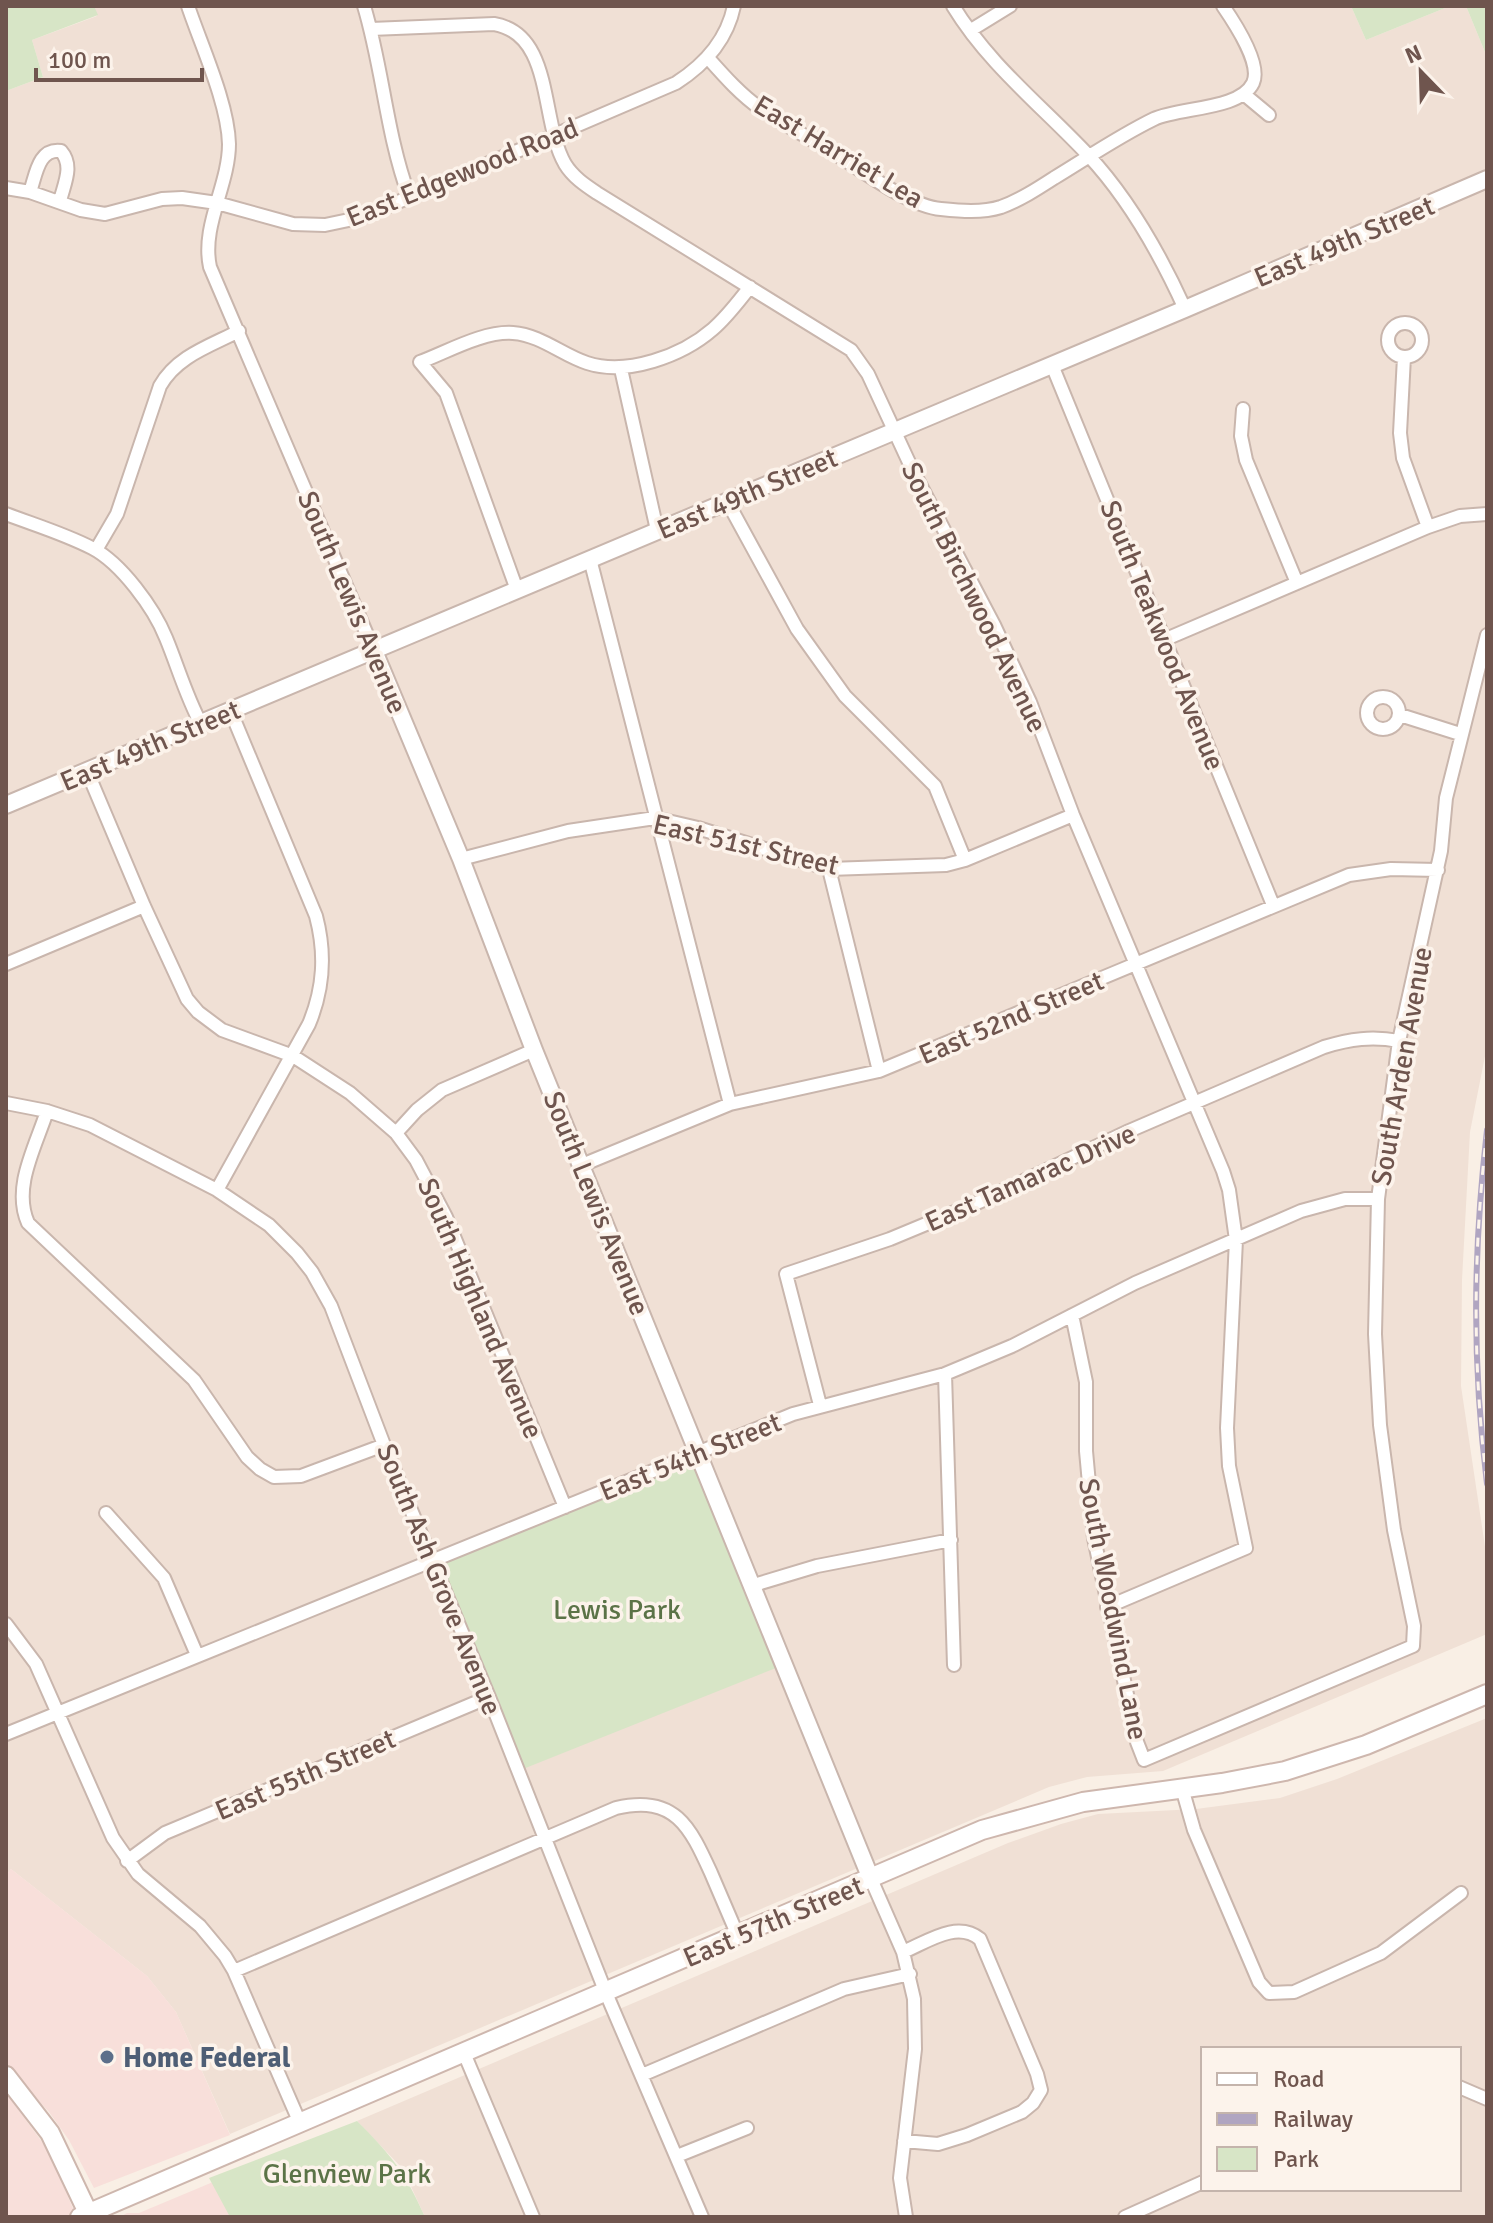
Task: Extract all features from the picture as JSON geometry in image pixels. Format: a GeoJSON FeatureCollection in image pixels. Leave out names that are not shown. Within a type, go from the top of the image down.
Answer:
{"type":"FeatureCollection","features":[{"type":"Feature","properties":{"kind":"main road","name":"East 57th Street"},"geometry":{"type":"LineString","coordinates":[[86,2216],[982,1830],[1083,1802],[1256,1778],[1366,1745],[1487,1694]]}},
{"type":"Feature","properties":{"kind":"main road"},"geometry":{"type":"LineString","coordinates":[[6,2076],[50,2133],[86,2216]]}},
{"type":"Feature","properties":{"kind":"street","name":"South Lewis Avenue"},"geometry":{"type":"LineString","coordinates":[[188,6],[223,107],[229,144],[208,258],[461,859],[534,1050],[903,1952],[914,1999],[915,2049],[900,2178],[906,2217]]}},
{"type":"Feature","properties":{"kind":"street"},"geometry":{"type":"LineString","coordinates":[[364,6],[390,136],[409,196]]}},
{"type":"Feature","properties":{"kind":"street","name":"East Edgewood Road"},"geometry":{"type":"LineString","coordinates":[[6,188],[105,214],[162,199],[182,198],[217,203],[293,224],[325,225],[363,217],[662,90],[692,73],[709,59],[732,16],[734,6]]}},
{"type":"Feature","properties":{"kind":"street"},"geometry":{"type":"LineString","coordinates":[[953,6],[999,68],[1090,156],[1144,229],[1185,309]]}},
{"type":"Feature","properties":{"kind":"street"},"geometry":{"type":"LineString","coordinates":[[971,30],[1010,6]]}},
{"type":"Feature","properties":{"kind":"street"},"geometry":{"type":"LineString","coordinates":[[1223,6],[1244,41],[1255,70],[1254,81],[1245,95],[1269,115]]}},
{"type":"Feature","properties":{"kind":"street","name":"South Birchwood Avenue"},"geometry":{"type":"LineString","coordinates":[[371,29],[494,24],[520,33],[532,49],[539,67],[555,136],[566,164],[584,184],[851,350],[868,374],[1030,702],[1073,815],[1229,1190],[1236,1240],[1227,1428],[1229,1466],[1246,1548],[1107,1607]]}},
{"type":"Feature","properties":{"kind":"street","name":"East Harriet Lea"},"geometry":{"type":"LineString","coordinates":[[709,59],[736,89],[761,109],[906,196],[936,209],[968,211],[999,208],[1024,197],[1156,118],[1245,95]]}},
{"type":"Feature","properties":{"kind":"street"},"geometry":{"type":"LineString","coordinates":[[30,192],[44,155],[50,151],[61,151],[67,157],[69,167],[60,201]]}},
{"type":"Feature","properties":{"kind":"street","name":"East 49th Street"},"geometry":{"type":"LineString","coordinates":[[6,805],[1487,179]]}},
{"type":"Feature","properties":{"kind":"street"},"geometry":{"type":"LineString","coordinates":[[517,590],[446,393],[420,362],[481,338],[511,332],[544,342],[585,363],[621,369],[667,355],[710,331],[750,287]]}},
{"type":"Feature","properties":{"kind":"street"},"geometry":{"type":"LineString","coordinates":[[96,550],[117,514],[166,376],[185,358],[239,331]]}},
{"type":"Feature","properties":{"kind":"street"},"geometry":{"type":"LineString","coordinates":[[1404,357],[1400,433],[1403,458],[1428,527]]}},
{"type":"Feature","properties":{"kind":"street","name":"South Teakwood Avenue"},"geometry":{"type":"LineString","coordinates":[[1052,365],[1273,905]]}},
{"type":"Feature","properties":{"kind":"street"},"geometry":{"type":"LineString","coordinates":[[621,369],[657,530]]}},
{"type":"Feature","properties":{"kind":"street"},"geometry":{"type":"LineString","coordinates":[[1243,409],[1241,436],[1246,460],[1297,583]]}},
{"type":"Feature","properties":{"kind":"street"},"geometry":{"type":"LineString","coordinates":[[727,501],[797,629],[845,696],[935,786],[965,860]]}},
{"type":"Feature","properties":{"kind":"street"},"geometry":{"type":"LineString","coordinates":[[6,514],[96,550],[126,577],[145,600],[165,635],[189,703],[201,724]]}},
{"type":"Feature","properties":{"kind":"street"},"geometry":{"type":"LineString","coordinates":[[1166,639],[1428,527],[1460,516],[1487,514]]}},
{"type":"Feature","properties":{"kind":"street"},"geometry":{"type":"LineString","coordinates":[[590,559],[730,1104]]}},
{"type":"Feature","properties":{"kind":"street","name":"South Arden Avenue"},"geometry":{"type":"LineString","coordinates":[[1144,1760],[1413,1646],[1414,1626],[1394,1530],[1380,1425],[1375,1334],[1378,1199],[1399,1041],[1438,870],[1446,798],[1487,635]]}},
{"type":"Feature","properties":{"kind":"street"},"geometry":{"type":"LineString","coordinates":[[217,1190],[309,1024],[321,988],[323,967],[316,916],[231,712]]}},
{"type":"Feature","properties":{"kind":"street"},"geometry":{"type":"LineString","coordinates":[[1400,715],[1460,734]]}},
{"type":"Feature","properties":{"kind":"street","name":"South Highland Avenue"},"geometry":{"type":"LineString","coordinates":[[87,771],[179,986],[198,1012],[231,1034],[293,1056],[350,1093],[396,1133],[416,1160],[433,1189],[565,1507]]}},
{"type":"Feature","properties":{"kind":"street","name":"East 51st Street"},"geometry":{"type":"LineString","coordinates":[[461,859],[568,831],[655,818],[698,828],[829,869],[946,865],[1073,815]]}},
{"type":"Feature","properties":{"kind":"street"},"geometry":{"type":"LineString","coordinates":[[829,869],[879,1071]]}},
{"type":"Feature","properties":{"kind":"street","name":"East 52nd Street"},"geometry":{"type":"LineString","coordinates":[[582,1165],[730,1104],[879,1071],[1273,905],[1368,871],[1438,870]]}},
{"type":"Feature","properties":{"kind":"street"},"geometry":{"type":"LineString","coordinates":[[6,964],[144,906]]}},
{"type":"Feature","properties":{"kind":"street","name":"East Tamarac Drive"},"geometry":{"type":"LineString","coordinates":[[820,1405],[786,1274],[979,1202],[1129,1131],[1324,1047],[1348,1039],[1377,1037],[1399,1041]]}},
{"type":"Feature","properties":{"kind":"street"},"geometry":{"type":"LineString","coordinates":[[396,1133],[417,1110],[442,1090],[534,1050]]}},
{"type":"Feature","properties":{"kind":"street","name":"South Ash Grove Avenue"},"geometry":{"type":"LineString","coordinates":[[6,1103],[47,1111],[103,1131],[217,1190],[269,1225],[312,1272],[331,1306],[384,1445],[489,1697],[606,1993],[702,2217]]}},
{"type":"Feature","properties":{"kind":"street"},"geometry":{"type":"LineString","coordinates":[[47,1111],[20,1196],[28,1223],[194,1380],[253,1463],[274,1477],[301,1476],[384,1445]]}},
{"type":"Feature","properties":{"kind":"street","name":"East 54th Street"},"geometry":{"type":"LineString","coordinates":[[6,1734],[820,1405],[945,1374],[1012,1346],[1135,1283],[1319,1206],[1345,1199],[1378,1199]]}},
{"type":"Feature","properties":{"kind":"street","name":"South Woodwind Lane"},"geometry":{"type":"LineString","coordinates":[[1072,1315],[1086,1382],[1088,1488],[1094,1538],[1137,1742],[1144,1760]]}},
{"type":"Feature","properties":{"kind":"street"},"geometry":{"type":"LineString","coordinates":[[945,1374],[954,1665]]}},
{"type":"Feature","properties":{"kind":"street"},"geometry":{"type":"LineString","coordinates":[[106,1513],[164,1578],[197,1655]]}},
{"type":"Feature","properties":{"kind":"street"},"geometry":{"type":"LineString","coordinates":[[754,1585],[817,1566],[951,1540]]}},
{"type":"Feature","properties":{"kind":"street"},"geometry":{"type":"LineString","coordinates":[[6,1624],[36,1664],[113,1838],[127,1861],[200,1926],[216,1943],[234,1971],[300,2123]]}},
{"type":"Feature","properties":{"kind":"street","name":"East 55th Street"},"geometry":{"type":"LineString","coordinates":[[127,1861],[165,1833],[489,1697]]}},
{"type":"Feature","properties":{"kind":"street"},"geometry":{"type":"LineString","coordinates":[[1182,1788],[1194,1830],[1259,1982],[1269,1993],[1294,1992],[1381,1953],[1461,1893]]}},
{"type":"Feature","properties":{"kind":"street"},"geometry":{"type":"LineString","coordinates":[[234,1971],[545,1838],[624,1806],[644,1804],[663,1809],[692,1831],[738,1936]]}},
{"type":"Feature","properties":{"kind":"street"},"geometry":{"type":"LineString","coordinates":[[903,1952],[957,1930],[967,1929],[980,1939],[1041,2090],[1033,2103],[1022,2112],[967,2135],[938,2144],[904,2141]]}},
{"type":"Feature","properties":{"kind":"street"},"geometry":{"type":"LineString","coordinates":[[642,2075],[844,1989],[910,1974]]}},
{"type":"Feature","properties":{"kind":"street"},"geometry":{"type":"LineString","coordinates":[[464,2053],[533,2217]]}},
{"type":"Feature","properties":{"kind":"street"},"geometry":{"type":"LineString","coordinates":[[1461,2088],[1487,2099]]}},
{"type":"Feature","properties":{"kind":"street"},"geometry":{"type":"LineString","coordinates":[[677,2156],[747,2128]]}},
{"type":"Feature","properties":{"kind":"street"},"geometry":{"type":"LineString","coordinates":[[1125,2217],[1201,2183]]}},
{"type":"Feature","properties":{"kind":"shaded area"},"geometry":{"type":"Polygon","coordinates":[[[94,6],[1351,6],[1366,40],[1450,6],[1466,6],[1487,57],[1487,1046],[1470,1132],[1462,1280],[1461,1386],[1487,1560],[1487,1634],[1163,1771],[1087,1777],[1049,1787],[230,2134],[176,2012],[147,1976],[11,1869],[6,1875],[6,91],[43,77],[32,40],[97,16],[94,6]]]}},
{"type":"Feature","properties":{"kind":"shaded area"},"geometry":{"type":"Polygon","coordinates":[[[1487,1718],[1487,2217],[425,2217],[403,2169],[357,2121],[1008,1843],[1061,1824],[1098,1814],[1196,1809],[1280,1798],[1337,1779],[1487,1718]]]}},
{"type":"Feature","properties":{"kind":"shaded area"},"geometry":{"type":"Polygon","coordinates":[[[11,1869],[147,1976],[176,2012],[230,2135],[94,2188],[69,2140],[49,2112],[6,2065],[6,1875],[11,1869]]]}},
{"type":"Feature","properties":{"kind":"shaded area"},"geometry":{"type":"Polygon","coordinates":[[[6,2093],[48,2150],[75,2213],[65,2217],[6,2217],[6,2093]]]}},
{"type":"Feature","properties":{"kind":"shaded area"},"geometry":{"type":"Polygon","coordinates":[[[213,2182],[231,2217],[120,2217],[127,2213],[139,2213],[213,2182]]]}},
{"type":"Feature","properties":{"kind":"green space"},"geometry":{"type":"Polygon","coordinates":[[[6,6],[94,6],[98,15],[32,40],[43,77],[6,91],[6,6]]]}},
{"type":"Feature","properties":{"kind":"green space"},"geometry":{"type":"Polygon","coordinates":[[[1351,6],[1450,6],[1366,40],[1351,6]]]}},
{"type":"Feature","properties":{"kind":"green space"},"geometry":{"type":"Polygon","coordinates":[[[1466,6],[1487,6],[1487,57],[1466,6]]]}},
{"type":"Feature","properties":{"kind":"green space","name":"Lewis Park"},"geometry":{"type":"Polygon","coordinates":[[[700,1453],[786,1664],[518,1771],[431,1561],[700,1453]]]}},
{"type":"Feature","properties":{"kind":"green space","name":"Glenview Park"},"geometry":{"type":"Polygon","coordinates":[[[357,2121],[397,2165],[425,2217],[230,2217],[209,2178],[357,2121]]]}},
{"type":"Feature","properties":{"kind":"railway"},"geometry":{"type":"LineString","coordinates":[[1487,1130],[1479,1220],[1476,1307],[1479,1395],[1487,1484]]}},
{"type":"Feature","properties":{"kind":"place","name":"Home Federal"},"geometry":{"type":"Point","coordinates":[107,2057]}}]}
